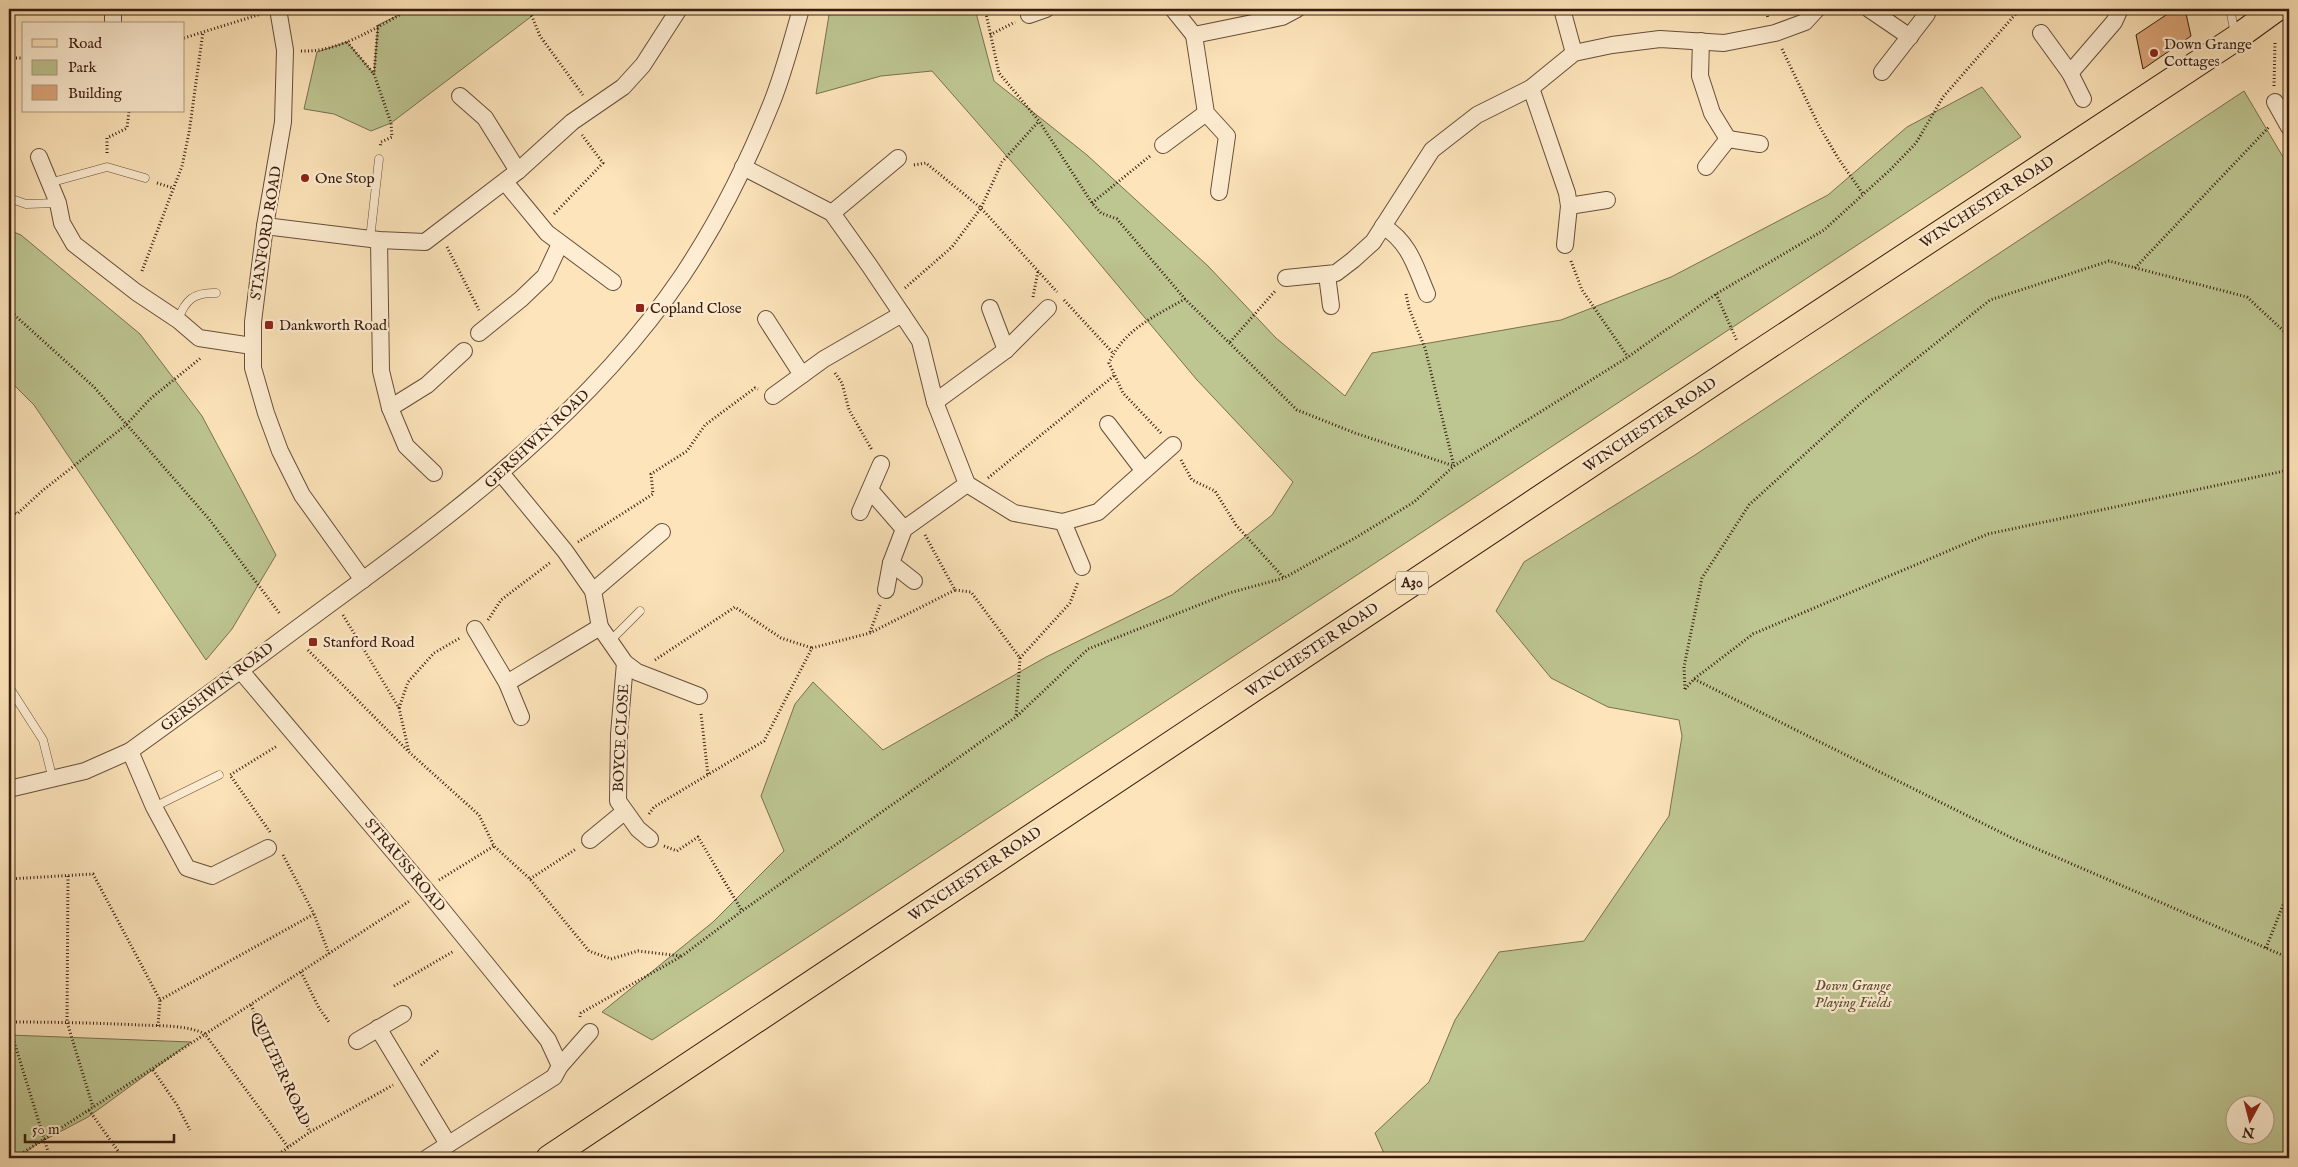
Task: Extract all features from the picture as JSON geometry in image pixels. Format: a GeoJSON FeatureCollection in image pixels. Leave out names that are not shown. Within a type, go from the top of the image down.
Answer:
{"type":"FeatureCollection","features":[{"type":"Feature","properties":{"kind":"main road","name":"WINCHESTER ROAD"},"geometry":{"type":"LineString","coordinates":[[549,1158],[1746,361],[2236,38],[2276,9]]}},
{"type":"Feature","properties":{"kind":"street"},"geometry":{"type":"LineString","coordinates":[[113,9],[113,22]]}},
{"type":"Feature","properties":{"kind":"street","name":"STANFORD ROAD"},"geometry":{"type":"LineString","coordinates":[[278,9],[285,50],[284,122],[265,226],[253,322],[253,368],[266,413],[280,451],[302,495],[363,580]]}},
{"type":"Feature","properties":{"kind":"street"},"geometry":{"type":"LineString","coordinates":[[265,226],[375,239],[425,242],[505,182],[572,122],[623,88],[643,65],[679,9]]}},
{"type":"Feature","properties":{"kind":"street","name":"GERSHWIN ROAD"},"geometry":{"type":"LineString","coordinates":[[9,790],[85,771],[130,751],[457,510],[542,437],[601,379],[681,276],[709,232],[743,167],[773,101],[802,9]]}},
{"type":"Feature","properties":{"kind":"street"},"geometry":{"type":"LineString","coordinates":[[1029,15],[1046,9]]}},
{"type":"Feature","properties":{"kind":"street"},"geometry":{"type":"LineString","coordinates":[[1174,9],[1194,35],[1206,113],[1227,136],[1219,192]]}},
{"type":"Feature","properties":{"kind":"street"},"geometry":{"type":"LineString","coordinates":[[1194,35],[1282,17],[1297,9]]}},
{"type":"Feature","properties":{"kind":"street"},"geometry":{"type":"LineString","coordinates":[[1562,9],[1574,53]]}},
{"type":"Feature","properties":{"kind":"street"},"geometry":{"type":"LineString","coordinates":[[1286,278],[1336,273],[1353,260],[1373,242],[1432,150],[1477,116],[1531,88],[1574,53],[1612,45],[1660,39],[1724,43],[1775,33],[1804,22],[1817,9]]}},
{"type":"Feature","properties":{"kind":"street"},"geometry":{"type":"LineString","coordinates":[[1869,9],[1910,37]]}},
{"type":"Feature","properties":{"kind":"street"},"geometry":{"type":"LineString","coordinates":[[2070,73],[2114,22],[2120,9]]}},
{"type":"Feature","properties":{"kind":"street"},"geometry":{"type":"LineString","coordinates":[[1882,72],[1927,14]]}},
{"type":"Feature","properties":{"kind":"street"},"geometry":{"type":"LineString","coordinates":[[2041,33],[2070,73],[2083,99]]}},
{"type":"Feature","properties":{"kind":"street"},"geometry":{"type":"LineString","coordinates":[[1701,41],[1700,76],[1712,113],[1728,139],[1760,144]]}},
{"type":"Feature","properties":{"kind":"street"},"geometry":{"type":"LineString","coordinates":[[1531,88],[1567,193],[1569,206],[1566,245]]}},
{"type":"Feature","properties":{"kind":"street"},"geometry":{"type":"LineString","coordinates":[[460,96],[485,118],[518,171]]}},
{"type":"Feature","properties":{"kind":"street"},"geometry":{"type":"LineString","coordinates":[[1163,146],[1206,113]]}},
{"type":"Feature","properties":{"kind":"street"},"geometry":{"type":"LineString","coordinates":[[1706,167],[1728,139]]}},
{"type":"Feature","properties":{"kind":"street"},"geometry":{"type":"LineString","coordinates":[[39,158],[58,203],[62,223],[74,244],[136,292],[178,320],[199,338],[252,346]]}},
{"type":"Feature","properties":{"kind":"street"},"geometry":{"type":"LineString","coordinates":[[832,213],[892,164]]}},
{"type":"Feature","properties":{"kind":"street"},"geometry":{"type":"LineString","coordinates":[[743,167],[832,213],[893,299],[920,341],[935,402],[971,487],[1014,513],[1063,522],[1098,512],[1173,445]]}},
{"type":"Feature","properties":{"kind":"street"},"geometry":{"type":"LineString","coordinates":[[505,182],[548,233],[560,244],[613,282]]}},
{"type":"Feature","properties":{"kind":"street"},"geometry":{"type":"LineString","coordinates":[[1569,206],[1607,200]]}},
{"type":"Feature","properties":{"kind":"street"},"geometry":{"type":"LineString","coordinates":[[1384,226],[1398,235],[1407,248],[1427,294]]}},
{"type":"Feature","properties":{"kind":"street"},"geometry":{"type":"LineString","coordinates":[[375,239],[381,371],[390,408],[406,446],[434,472]]}},
{"type":"Feature","properties":{"kind":"street"},"geometry":{"type":"LineString","coordinates":[[483,330],[521,300],[544,276],[560,244]]}},
{"type":"Feature","properties":{"kind":"street"},"geometry":{"type":"LineString","coordinates":[[1327,275],[1331,306]]}},
{"type":"Feature","properties":{"kind":"street"},"geometry":{"type":"LineString","coordinates":[[990,308],[1006,350]]}},
{"type":"Feature","properties":{"kind":"street"},"geometry":{"type":"LineString","coordinates":[[935,402],[1006,350],[1048,308]]}},
{"type":"Feature","properties":{"kind":"street"},"geometry":{"type":"LineString","coordinates":[[773,396],[824,359],[902,314]]}},
{"type":"Feature","properties":{"kind":"street"},"geometry":{"type":"LineString","coordinates":[[766,319],[802,375]]}},
{"type":"Feature","properties":{"kind":"street"},"geometry":{"type":"LineString","coordinates":[[390,408],[428,385],[464,350]]}},
{"type":"Feature","properties":{"kind":"street"},"geometry":{"type":"LineString","coordinates":[[1108,424],[1143,470]]}},
{"type":"Feature","properties":{"kind":"street"},"geometry":{"type":"LineString","coordinates":[[860,512],[881,464]]}},
{"type":"Feature","properties":{"kind":"street","name":"BOYCE CLOSE"},"geometry":{"type":"LineString","coordinates":[[500,473],[565,551],[593,591],[600,626],[609,642],[631,667],[699,696]]}},
{"type":"Feature","properties":{"kind":"street"},"geometry":{"type":"LineString","coordinates":[[886,590],[891,563],[910,524],[971,487]]}},
{"type":"Feature","properties":{"kind":"street"},"geometry":{"type":"LineString","coordinates":[[870,490],[910,524]]}},
{"type":"Feature","properties":{"kind":"street"},"geometry":{"type":"LineString","coordinates":[[1063,522],[1082,567]]}},
{"type":"Feature","properties":{"kind":"street"},"geometry":{"type":"LineString","coordinates":[[593,591],[662,532]]}},
{"type":"Feature","properties":{"kind":"street"},"geometry":{"type":"LineString","coordinates":[[891,563],[914,580]]}},
{"type":"Feature","properties":{"kind":"street"},"geometry":{"type":"LineString","coordinates":[[507,683],[600,626]]}},
{"type":"Feature","properties":{"kind":"street"},"geometry":{"type":"LineString","coordinates":[[475,629],[507,683],[521,717]]}},
{"type":"Feature","properties":{"kind":"street","name":"BOYCE CLOSE"},"geometry":{"type":"LineString","coordinates":[[631,667],[619,734],[618,802],[624,812],[644,834]]}},
{"type":"Feature","properties":{"kind":"street","name":"STRAUSS ROAD"},"geometry":{"type":"LineString","coordinates":[[240,670],[426,890],[548,1040],[560,1066]]}},
{"type":"Feature","properties":{"kind":"street"},"geometry":{"type":"LineString","coordinates":[[130,751],[154,807],[187,868],[212,876],[274,846]]}},
{"type":"Feature","properties":{"kind":"street","name":"BOYCE CLOSE"},"geometry":{"type":"LineString","coordinates":[[590,840],[624,812]]}},
{"type":"Feature","properties":{"kind":"street"},"geometry":{"type":"LineString","coordinates":[[356,1041],[402,1014]]}},
{"type":"Feature","properties":{"kind":"street"},"geometry":{"type":"LineString","coordinates":[[427,1158],[554,1077],[584,1027]]}},
{"type":"Feature","properties":{"kind":"street"},"geometry":{"type":"LineString","coordinates":[[378,1028],[448,1144]]}},
{"type":"Feature","properties":{"kind":"lane"},"geometry":{"type":"LineString","coordinates":[[2230,9],[2236,38]]}},
{"type":"Feature","properties":{"kind":"lane"},"geometry":{"type":"LineString","coordinates":[[375,239],[379,159]]}},
{"type":"Feature","properties":{"kind":"lane"},"geometry":{"type":"LineString","coordinates":[[50,183],[107,167],[145,178]]}},
{"type":"Feature","properties":{"kind":"lane"},"geometry":{"type":"LineString","coordinates":[[9,198],[26,204],[58,203]]}},
{"type":"Feature","properties":{"kind":"lane"},"geometry":{"type":"LineString","coordinates":[[178,320],[186,302],[202,292],[216,293]]}},
{"type":"Feature","properties":{"kind":"lane"},"geometry":{"type":"LineString","coordinates":[[609,642],[640,611]]}},
{"type":"Feature","properties":{"kind":"lane"},"geometry":{"type":"LineString","coordinates":[[9,687],[43,740],[53,780]]}},
{"type":"Feature","properties":{"kind":"lane"},"geometry":{"type":"LineString","coordinates":[[154,807],[219,775]]}},
{"type":"Feature","properties":{"kind":"path"},"geometry":{"type":"LineString","coordinates":[[185,38],[278,9]]}},
{"type":"Feature","properties":{"kind":"path"},"geometry":{"type":"LineString","coordinates":[[285,50],[318,52],[346,42],[411,9]]}},
{"type":"Feature","properties":{"kind":"path"},"geometry":{"type":"LineString","coordinates":[[985,9],[998,74],[1039,121],[1092,203],[1101,213],[1117,219],[1185,299],[1297,410],[1355,433],[1454,466]]}},
{"type":"Feature","properties":{"kind":"path"},"geometry":{"type":"LineString","coordinates":[[1766,9],[1775,33],[1818,124],[1838,158],[1863,194]]}},
{"type":"Feature","properties":{"kind":"path"},"geometry":{"type":"LineString","coordinates":[[584,1027],[581,1013],[682,956],[742,910],[1016,717],[1088,649],[1229,592],[1284,578],[1414,502],[1454,466],[1628,356],[1716,294],[1824,230],[1891,169],[1916,143],[1943,97],[2020,9]]}},
{"type":"Feature","properties":{"kind":"path"},"geometry":{"type":"LineString","coordinates":[[990,35],[1029,15]]}},
{"type":"Feature","properties":{"kind":"path"},"geometry":{"type":"LineString","coordinates":[[374,74],[378,25]]}},
{"type":"Feature","properties":{"kind":"path"},"geometry":{"type":"LineString","coordinates":[[142,271],[182,166],[189,133],[203,32]]}},
{"type":"Feature","properties":{"kind":"path"},"geometry":{"type":"LineString","coordinates":[[346,42],[374,74],[391,123],[392,137],[381,142],[379,159]]}},
{"type":"Feature","properties":{"kind":"path"},"geometry":{"type":"LineString","coordinates":[[2135,268],[2282,114],[2275,42]]}},
{"type":"Feature","properties":{"kind":"path"},"geometry":{"type":"LineString","coordinates":[[9,58],[22,58]]}},
{"type":"Feature","properties":{"kind":"path"},"geometry":{"type":"LineString","coordinates":[[107,167],[107,138],[127,128],[129,112]]}},
{"type":"Feature","properties":{"kind":"path"},"geometry":{"type":"LineString","coordinates":[[893,299],[952,248],[981,208],[1002,162],[1039,121]]}},
{"type":"Feature","properties":{"kind":"path"},"geometry":{"type":"LineString","coordinates":[[1092,203],[1163,146]]}},
{"type":"Feature","properties":{"kind":"path"},"geometry":{"type":"LineString","coordinates":[[892,164],[926,164],[981,208],[1113,353]]}},
{"type":"Feature","properties":{"kind":"path"},"geometry":{"type":"LineString","coordinates":[[440,232],[483,330]]}},
{"type":"Feature","properties":{"kind":"path"},"geometry":{"type":"LineString","coordinates":[[1566,245],[1582,290],[1628,356]]}},
{"type":"Feature","properties":{"kind":"path"},"geometry":{"type":"LineString","coordinates":[[2289,336],[2247,297],[2109,261],[1990,300],[1862,402],[1749,505],[1702,578],[1684,667],[1685,689],[1694,679],[1753,634],[1988,534],[2289,470]]}},
{"type":"Feature","properties":{"kind":"path"},"geometry":{"type":"LineString","coordinates":[[1230,342],[1286,278]]}},
{"type":"Feature","properties":{"kind":"path"},"geometry":{"type":"LineString","coordinates":[[1405,289],[1409,308],[1425,348],[1454,466]]}},
{"type":"Feature","properties":{"kind":"path"},"geometry":{"type":"LineString","coordinates":[[1716,294],[1746,361]]}},
{"type":"Feature","properties":{"kind":"path"},"geometry":{"type":"LineString","coordinates":[[1185,299],[1127,335],[1116,346],[1109,363],[1124,393],[1173,445],[1192,480],[1215,491],[1236,524],[1284,578]]}},
{"type":"Feature","properties":{"kind":"path"},"geometry":{"type":"LineString","coordinates":[[9,310],[94,387],[209,519],[280,614]]}},
{"type":"Feature","properties":{"kind":"path"},"geometry":{"type":"LineString","coordinates":[[9,510],[17,514],[42,490],[126,425],[150,399],[208,352]]}},
{"type":"Feature","properties":{"kind":"path"},"geometry":{"type":"LineString","coordinates":[[824,359],[842,383],[849,410],[881,464]]}},
{"type":"Feature","properties":{"kind":"path"},"geometry":{"type":"LineString","coordinates":[[971,487],[1115,375]]}},
{"type":"Feature","properties":{"kind":"path"},"geometry":{"type":"LineString","coordinates":[[565,551],[653,494],[651,474],[687,452],[705,425],[756,388],[773,396]]}},
{"type":"Feature","properties":{"kind":"path"},"geometry":{"type":"LineString","coordinates":[[910,524],[955,590]]}},
{"type":"Feature","properties":{"kind":"path"},"geometry":{"type":"LineString","coordinates":[[1016,717],[1020,658],[1070,603],[1082,567]]}},
{"type":"Feature","properties":{"kind":"path"},"geometry":{"type":"LineString","coordinates":[[870,633],[886,590]]}},
{"type":"Feature","properties":{"kind":"path"},"geometry":{"type":"LineString","coordinates":[[631,667],[735,607],[781,638],[812,648],[870,633],[955,590],[970,592],[1020,658]]}},
{"type":"Feature","properties":{"kind":"path"},"geometry":{"type":"LineString","coordinates":[[343,615],[398,708],[409,752]]}},
{"type":"Feature","properties":{"kind":"path"},"geometry":{"type":"LineString","coordinates":[[742,910],[698,837],[677,851],[644,834],[654,807],[764,741],[812,648]]}},
{"type":"Feature","properties":{"kind":"path"},"geometry":{"type":"LineString","coordinates":[[308,650],[409,752],[479,815],[494,846],[530,879],[589,951],[611,959],[638,950],[682,956]]}},
{"type":"Feature","properties":{"kind":"path"},"geometry":{"type":"LineString","coordinates":[[1694,679],[2012,838],[2289,958]]}},
{"type":"Feature","properties":{"kind":"path"},"geometry":{"type":"LineString","coordinates":[[699,696],[708,775]]}},
{"type":"Feature","properties":{"kind":"path"},"geometry":{"type":"LineString","coordinates":[[278,746],[230,775],[266,824],[274,846],[314,914],[329,954]]}},
{"type":"Feature","properties":{"kind":"path"},"geometry":{"type":"LineString","coordinates":[[530,879],[590,840]]}},
{"type":"Feature","properties":{"kind":"path"},"geometry":{"type":"LineString","coordinates":[[439,880],[494,846]]}},
{"type":"Feature","properties":{"kind":"path"},"geometry":{"type":"LineString","coordinates":[[9,879],[93,874],[160,1000],[158,1026]]}},
{"type":"Feature","properties":{"kind":"path"},"geometry":{"type":"LineString","coordinates":[[68,876],[67,1022],[94,1107]]}},
{"type":"Feature","properties":{"kind":"path"},"geometry":{"type":"LineString","coordinates":[[2266,948],[2289,890]]}},
{"type":"Feature","properties":{"kind":"path"},"geometry":{"type":"LineString","coordinates":[[15,1158],[153,1070],[416,897]]}},
{"type":"Feature","properties":{"kind":"path"},"geometry":{"type":"LineString","coordinates":[[160,1000],[314,914]]}},
{"type":"Feature","properties":{"kind":"path"},"geometry":{"type":"LineString","coordinates":[[394,986],[456,949]]}},
{"type":"Feature","properties":{"kind":"path"},"geometry":{"type":"LineString","coordinates":[[301,972],[319,1008],[329,1022]]}},
{"type":"Feature","properties":{"kind":"path","name":"QUILTER ROAD"},"geometry":{"type":"LineString","coordinates":[[251,1005],[310,1132]]}},
{"type":"Feature","properties":{"kind":"path"},"geometry":{"type":"LineString","coordinates":[[50,1158],[9,1023],[67,1022],[158,1026],[199,1031],[205,1034]]}},
{"type":"Feature","properties":{"kind":"path","name":"QUILTER ROAD"},"geometry":{"type":"LineString","coordinates":[[205,1034],[288,1147]]}},
{"type":"Feature","properties":{"kind":"path","name":"QUILTER ROAD"},"geometry":{"type":"LineString","coordinates":[[273,1158],[310,1132],[406,1077],[439,1050]]}},
{"type":"Feature","properties":{"kind":"path"},"geometry":{"type":"LineString","coordinates":[[153,1070],[177,1105],[190,1130]]}},
{"type":"Feature","properties":{"kind":"path"},"geometry":{"type":"LineString","coordinates":[[89,1110],[123,1158]]}},
{"type":"Feature","properties":{"kind":"green space"},"geometry":{"type":"Polygon","coordinates":[[[411,9],[529,9],[532,16],[391,123],[371,131],[334,114],[304,109],[317,52],[347,42],[374,74],[378,25],[411,9]]]}},
{"type":"Feature","properties":{"kind":"green space"},"geometry":{"type":"Polygon","coordinates":[[[830,9],[975,9],[994,81],[1087,155],[1208,266],[1276,338],[1345,396],[1372,353],[1561,320],[1671,277],[1828,195],[1907,127],[1982,87],[2021,137],[652,1040],[602,1012],[713,922],[784,851],[761,796],[795,704],[813,682],[883,750],[1046,657],[1172,595],[1272,515],[1293,482],[1197,380],[1068,226],[932,71],[881,76],[816,94],[830,9]]]}},
{"type":"Feature","properties":{"kind":"green space","name":"Down Grange Playing Fields"},"geometry":{"type":"Polygon","coordinates":[[[2244,91],[2289,167],[2289,1158],[1386,1158],[1375,1133],[1429,1082],[1455,1020],[1499,952],[1584,941],[1669,816],[1682,736],[1679,720],[1608,707],[1551,678],[1496,611],[1524,562],[1695,455],[2244,91]]]}},
{"type":"Feature","properties":{"kind":"green space"},"geometry":{"type":"Polygon","coordinates":[[[9,230],[21,235],[140,334],[202,416],[276,555],[232,629],[206,660],[34,405],[9,380],[9,230]]]}},
{"type":"Feature","properties":{"kind":"green space"},"geometry":{"type":"Polygon","coordinates":[[[9,1035],[191,1042],[88,1117],[37,1144],[17,1158],[9,1158],[9,1035]]]}},
{"type":"Feature","properties":{"kind":"building","name":"Down Grange Cottages"},"geometry":{"type":"Polygon","coordinates":[[[2175,9],[2185,9],[2191,36],[2143,69],[2136,35],[2175,9]]]}},
{"type":"Feature","properties":{"kind":"place","name":"Down Grange Cottages"},"geometry":{"type":"Point","coordinates":[2154,53]}},
{"type":"Feature","properties":{"kind":"place","name":"One Stop"},"geometry":{"type":"Point","coordinates":[305,178]}},
{"type":"Feature","properties":{"kind":"place","name":"Copland Close"},"geometry":{"type":"Point","coordinates":[640,308]}},
{"type":"Feature","properties":{"kind":"place","name":"Dankworth Road"},"geometry":{"type":"Point","coordinates":[269,325]}},
{"type":"Feature","properties":{"kind":"place","name":"Stanford Road"},"geometry":{"type":"Point","coordinates":[313,642]}}]}
